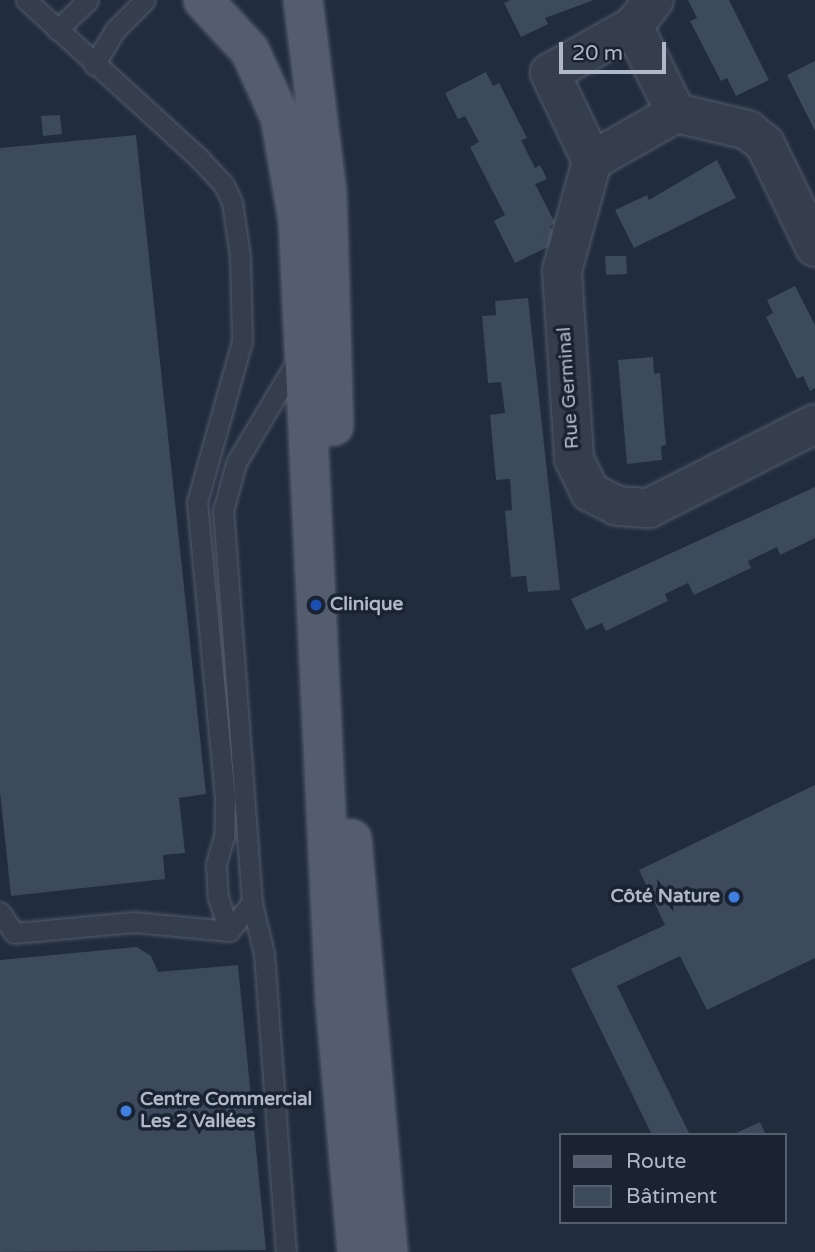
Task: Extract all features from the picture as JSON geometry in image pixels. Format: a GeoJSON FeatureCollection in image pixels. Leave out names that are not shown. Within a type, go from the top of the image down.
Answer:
{"type":"FeatureCollection","features":[{"type":"Feature","properties":{"kind":"main road"},"geometry":{"type":"LineString","coordinates":[[202,0],[250,51],[280,117],[298,220],[335,1001],[357,1252]]}},
{"type":"Feature","properties":{"kind":"main road"},"geometry":{"type":"LineString","coordinates":[[303,0],[327,192],[344,750],[388,1252]]}},
{"type":"Feature","properties":{"kind":"street"},"geometry":{"type":"LineString","coordinates":[[676,113],[644,13],[550,73],[592,161],[676,113],[748,130],[765,144],[815,247]]}},
{"type":"Feature","properties":{"kind":"street","name":"Rue Germinal"},"geometry":{"type":"LineString","coordinates":[[592,161],[562,271],[574,459],[590,492],[617,506],[649,508],[815,424]]}},
{"type":"Feature","properties":{"kind":"lane"},"geometry":{"type":"LineString","coordinates":[[26,0],[94,65],[197,156],[224,185],[232,202],[240,257],[242,341],[197,502],[225,797],[224,836],[216,864],[218,897],[229,931]]}},
{"type":"Feature","properties":{"kind":"lane"},"geometry":{"type":"LineString","coordinates":[[57,30],[88,0]]}},
{"type":"Feature","properties":{"kind":"lane"},"geometry":{"type":"LineString","coordinates":[[94,65],[115,30],[145,0]]}},
{"type":"Feature","properties":{"kind":"lane"},"geometry":{"type":"LineString","coordinates":[[286,1252],[264,954],[252,903],[223,511],[236,463],[305,345]]}},
{"type":"Feature","properties":{"kind":"lane"},"geometry":{"type":"LineString","coordinates":[[229,931],[252,903]]}},
{"type":"Feature","properties":{"kind":"lane"},"geometry":{"type":"LineString","coordinates":[[0,912],[14,933],[134,922],[229,931]]}},
{"type":"Feature","properties":{"kind":"building"},"geometry":{"type":"Polygon","coordinates":[[[510,0],[594,0],[545,18],[548,24],[521,37],[504,3],[510,0]]]}},
{"type":"Feature","properties":{"kind":"building"},"geometry":{"type":"Polygon","coordinates":[[[688,0],[729,0],[769,80],[736,96],[727,78],[721,81],[690,21],[697,18],[688,0]]]}},
{"type":"Feature","properties":{"kind":"building"},"geometry":{"type":"Polygon","coordinates":[[[815,61],[815,131],[787,75],[815,61]]]}},
{"type":"Feature","properties":{"kind":"building"},"geometry":{"type":"Polygon","coordinates":[[[486,72],[493,86],[499,83],[527,138],[521,140],[535,168],[540,165],[547,179],[535,184],[555,223],[550,226],[558,242],[515,263],[494,221],[505,215],[470,147],[479,142],[465,116],[458,119],[445,93],[486,72]]]}},
{"type":"Feature","properties":{"kind":"building"},"geometry":{"type":"Polygon","coordinates":[[[60,115],[62,134],[43,136],[41,116],[60,115]]]}},
{"type":"Feature","properties":{"kind":"building"},"geometry":{"type":"Polygon","coordinates":[[[136,135],[206,794],[179,798],[185,853],[163,855],[165,879],[11,896],[0,792],[0,148],[136,135]]]}},
{"type":"Feature","properties":{"kind":"building"},"geometry":{"type":"Polygon","coordinates":[[[717,160],[736,198],[634,248],[615,210],[647,195],[649,200],[717,160]]]}},
{"type":"Feature","properties":{"kind":"building"},"geometry":{"type":"Polygon","coordinates":[[[605,256],[626,256],[627,274],[606,275],[605,256]]]}},
{"type":"Feature","properties":{"kind":"building"},"geometry":{"type":"Polygon","coordinates":[[[795,286],[815,325],[815,388],[810,391],[803,376],[797,379],[766,317],[773,313],[767,300],[795,286]]]}},
{"type":"Feature","properties":{"kind":"building"},"geometry":{"type":"Polygon","coordinates":[[[528,298],[560,590],[528,592],[526,576],[511,577],[505,511],[512,510],[510,479],[496,480],[490,415],[505,413],[501,382],[488,383],[482,316],[496,315],[495,301],[528,298]]]}},
{"type":"Feature","properties":{"kind":"building"},"geometry":{"type":"Polygon","coordinates":[[[653,357],[654,374],[660,373],[666,445],[661,446],[662,460],[627,464],[618,360],[653,357]]]}},
{"type":"Feature","properties":{"kind":"building"},"geometry":{"type":"Polygon","coordinates":[[[815,487],[815,538],[780,555],[777,547],[748,561],[751,568],[694,595],[688,583],[665,594],[668,601],[606,631],[602,623],[586,630],[571,599],[815,487]]]}},
{"type":"Feature","properties":{"kind":"building","name":"Côté Nature"},"geometry":{"type":"Polygon","coordinates":[[[815,785],[815,958],[707,1010],[680,956],[617,986],[689,1133],[651,1133],[571,969],[665,925],[639,870],[815,785]]]}},
{"type":"Feature","properties":{"kind":"building","name":"Centre Commercial Les 2 Vallées"},"geometry":{"type":"Polygon","coordinates":[[[137,947],[151,956],[158,972],[238,965],[266,1250],[0,1252],[0,960],[137,947]]]}},
{"type":"Feature","properties":{"kind":"building"},"geometry":{"type":"Polygon","coordinates":[[[760,1122],[765,1133],[736,1133],[760,1122]]]}},
{"type":"Feature","properties":{"kind":"place","name":"Clinique"},"geometry":{"type":"Point","coordinates":[316,605]}},
{"type":"Feature","properties":{"kind":"place","name":"Côté Nature"},"geometry":{"type":"Point","coordinates":[734,897]}},
{"type":"Feature","properties":{"kind":"place","name":"Centre Commercial Les 2 Vallées"},"geometry":{"type":"Point","coordinates":[126,1111]}}]}
